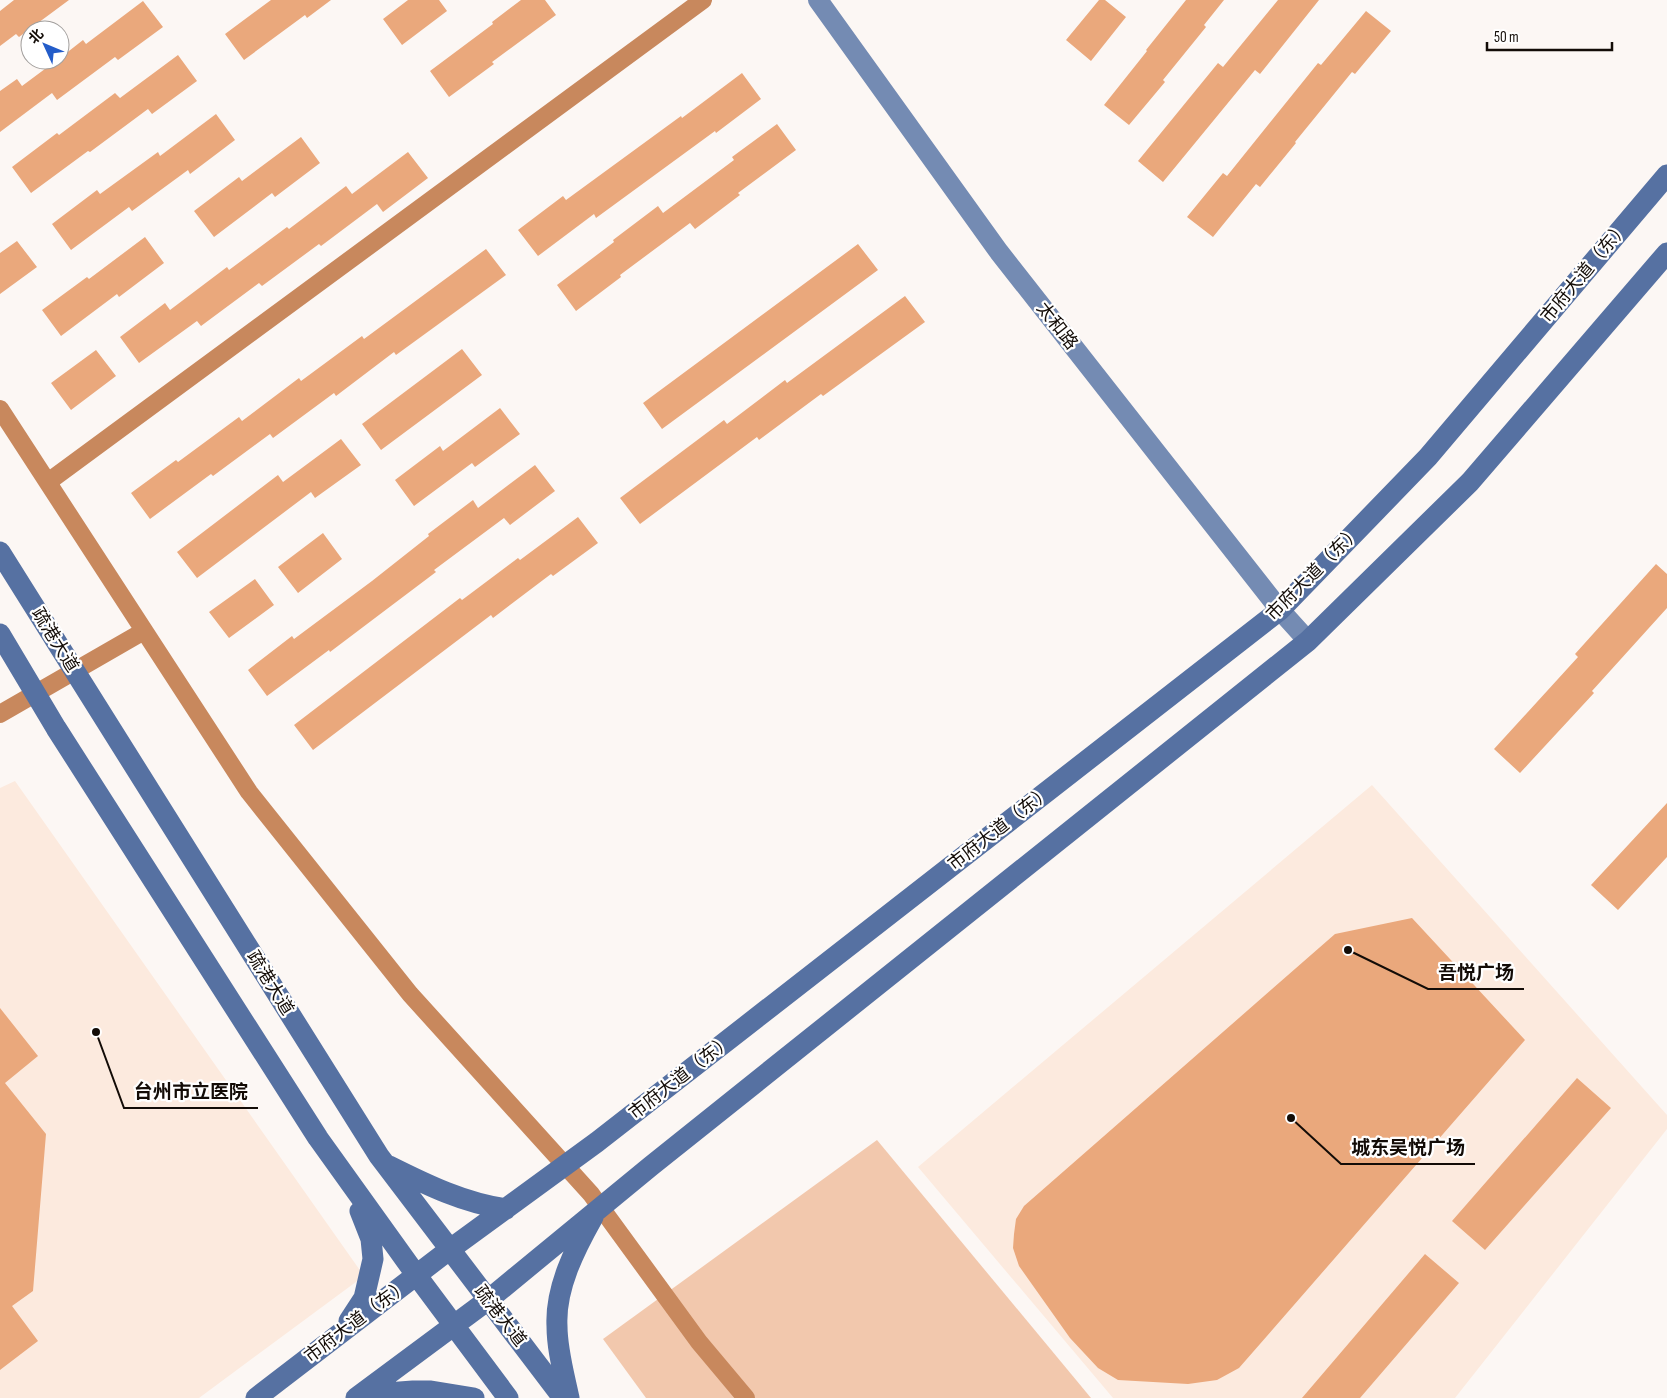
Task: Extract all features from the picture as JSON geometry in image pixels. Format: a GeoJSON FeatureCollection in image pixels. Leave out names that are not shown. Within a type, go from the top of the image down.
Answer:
{"type":"FeatureCollection","features":[{"type":"Feature","properties":{"kind":"main road","name":"市府大道（东）"},"geometry":{"type":"LineString","coordinates":[[256,1398],[449,1250],[597,1142],[1280,610],[1428,457],[1667,175]]}},
{"type":"Feature","properties":{"kind":"main road"},"geometry":{"type":"LineString","coordinates":[[358,1396],[488,1300],[569,1232],[1308,641],[1470,482],[1667,253]]}},
{"type":"Feature","properties":{"kind":"main road","name":"疏港大道"},"geometry":{"type":"LineString","coordinates":[[0,552],[384,1164],[563,1398]]}},
{"type":"Feature","properties":{"kind":"main road"},"geometry":{"type":"LineString","coordinates":[[0,634],[56,728],[318,1138],[453,1326],[508,1398]]}},
{"type":"Feature","properties":{"kind":"main road"},"geometry":{"type":"LineString","coordinates":[[384,1164],[428,1186],[457,1197],[484,1206],[506,1209]]}},
{"type":"Feature","properties":{"kind":"main road"},"geometry":{"type":"LineString","coordinates":[[341,1333],[364,1298],[373,1259],[372,1239],[349,1181]]}},
{"type":"Feature","properties":{"kind":"main road"},"geometry":{"type":"LineString","coordinates":[[569,1398],[556,1325],[559,1294],[596,1211]]}},
{"type":"Feature","properties":{"kind":"main road"},"geometry":{"type":"LineString","coordinates":[[358,1396],[413,1391],[439,1392],[474,1398]]}},
{"type":"Feature","properties":{"kind":"street","name":"太和路"},"geometry":{"type":"LineString","coordinates":[[818,0],[999,252],[1280,610],[1308,641]]}},
{"type":"Feature","properties":{"kind":"shaded area"},"geometry":{"type":"Polygon","coordinates":[[[15,781],[364,1276],[199,1398],[0,1398],[0,788],[15,781]]]}},
{"type":"Feature","properties":{"kind":"shaded area"},"geometry":{"type":"Polygon","coordinates":[[[1372,785],[1667,1115],[1667,1129],[1455,1398],[1113,1398],[918,1167],[1372,785]]]}},
{"type":"Feature","properties":{"kind":"shaded area"},"geometry":{"type":"Polygon","coordinates":[[[877,1140],[1091,1398],[646,1398],[603,1339],[877,1140]]]}},
{"type":"Feature","properties":{"kind":"building"},"geometry":{"type":"Polygon","coordinates":[[[14,0],[69,0],[42,20],[20,20],[20,36],[16,34],[0,46],[0,11],[14,0]]]}},
{"type":"Feature","properties":{"kind":"building"},"geometry":{"type":"Polygon","coordinates":[[[271,0],[331,0],[307,18],[305,15],[244,60],[225,34],[271,0]]]}},
{"type":"Feature","properties":{"kind":"building"},"geometry":{"type":"Polygon","coordinates":[[[408,0],[439,0],[447,11],[402,45],[383,19],[408,0]]]}},
{"type":"Feature","properties":{"kind":"building"},"geometry":{"type":"Polygon","coordinates":[[[521,0],[545,0],[556,15],[492,62],[494,64],[449,97],[430,71],[493,24],[492,22],[521,0]]]}},
{"type":"Feature","properties":{"kind":"building"},"geometry":{"type":"Polygon","coordinates":[[[1099,0],[1105,0],[1126,17],[1091,61],[1066,40],[1099,0]]]}},
{"type":"Feature","properties":{"kind":"building"},"geometry":{"type":"Polygon","coordinates":[[[1186,0],[1224,0],[1204,25],[1206,27],[1163,80],[1165,82],[1129,125],[1104,105],[1186,0]]]}},
{"type":"Feature","properties":{"kind":"building"},"geometry":{"type":"Polygon","coordinates":[[[1278,0],[1319,0],[1260,74],[1255,70],[1163,182],[1138,161],[1218,63],[1223,67],[1278,0]]]}},
{"type":"Feature","properties":{"kind":"building"},"geometry":{"type":"Polygon","coordinates":[[[143,1],[163,27],[118,60],[115,57],[57,100],[52,93],[0,132],[0,91],[17,79],[22,86],[44,70],[70,70],[70,50],[83,40],[86,44],[143,1]]]}},
{"type":"Feature","properties":{"kind":"building"},"geometry":{"type":"Polygon","coordinates":[[[1366,11],[1391,31],[1355,74],[1352,72],[1260,187],[1256,184],[1213,237],[1187,217],[1223,173],[1227,176],[1318,63],[1321,65],[1366,11]]]}},
{"type":"Feature","properties":{"kind":"building"},"geometry":{"type":"Polygon","coordinates":[[[178,55],[197,81],[152,114],[148,109],[31,193],[12,167],[115,93],[120,98],[178,55]]]}},
{"type":"Feature","properties":{"kind":"building"},"geometry":{"type":"Polygon","coordinates":[[[742,73],[761,99],[596,218],[594,214],[538,256],[518,230],[563,196],[566,200],[742,73]]]}},
{"type":"Feature","properties":{"kind":"building"},"geometry":{"type":"Polygon","coordinates":[[[216,114],[235,140],[190,174],[188,170],[132,211],[129,207],[71,250],[52,224],[97,190],[100,194],[158,152],[160,156],[216,114]]]}},
{"type":"Feature","properties":{"kind":"building"},"geometry":{"type":"Polygon","coordinates":[[[777,124],[796,150],[738,193],[740,195],[695,229],[690,223],[620,275],[621,277],[576,311],[557,285],[658,206],[663,213],[734,160],[732,157],[777,124]]]}},
{"type":"Feature","properties":{"kind":"building"},"geometry":{"type":"Polygon","coordinates":[[[301,137],[320,163],[275,197],[272,193],[214,237],[194,211],[239,177],[242,181],[301,137]]]}},
{"type":"Feature","properties":{"kind":"building"},"geometry":{"type":"Polygon","coordinates":[[[408,152],[428,178],[383,212],[377,204],[321,246],[319,244],[262,286],[259,283],[201,326],[197,321],[139,363],[120,337],[165,303],[170,310],[227,267],[229,270],[287,227],[289,229],[346,186],[352,194],[408,152]]]}},
{"type":"Feature","properties":{"kind":"building"},"geometry":{"type":"Polygon","coordinates":[[[145,237],[164,263],[119,297],[117,294],[61,336],[42,310],[87,277],[89,279],[145,237]]]}},
{"type":"Feature","properties":{"kind":"building"},"geometry":{"type":"Polygon","coordinates":[[[17,241],[37,267],[0,294],[0,253],[17,241]]]}},
{"type":"Feature","properties":{"kind":"building"},"geometry":{"type":"Polygon","coordinates":[[[858,244],[878,270],[662,429],[643,403],[858,244]]]}},
{"type":"Feature","properties":{"kind":"building"},"geometry":{"type":"Polygon","coordinates":[[[486,249],[506,275],[396,355],[394,352],[336,396],[334,393],[273,438],[270,434],[150,519],[131,493],[176,460],[178,462],[239,417],[242,421],[299,378],[301,381],[362,336],[364,339],[486,249]]]}},
{"type":"Feature","properties":{"kind":"building"},"geometry":{"type":"Polygon","coordinates":[[[905,296],[925,322],[823,396],[821,394],[759,440],[757,437],[640,524],[620,498],[724,420],[727,424],[785,380],[787,383],[905,296]]]}},
{"type":"Feature","properties":{"kind":"building"},"geometry":{"type":"Polygon","coordinates":[[[462,349],[482,375],[381,450],[362,424],[462,349]]]}},
{"type":"Feature","properties":{"kind":"building"},"geometry":{"type":"Polygon","coordinates":[[[96,350],[116,376],[71,410],[51,383],[96,350]]]}},
{"type":"Feature","properties":{"kind":"building"},"geometry":{"type":"Polygon","coordinates":[[[500,408],[520,434],[475,467],[472,463],[414,506],[395,480],[440,446],[443,451],[500,408]]]}},
{"type":"Feature","properties":{"kind":"building"},"geometry":{"type":"Polygon","coordinates":[[[341,439],[361,465],[315,498],[311,492],[197,578],[177,552],[278,475],[283,482],[341,439]]]}},
{"type":"Feature","properties":{"kind":"building"},"geometry":{"type":"Polygon","coordinates":[[[535,465],[555,491],[510,525],[504,518],[434,570],[436,572],[330,652],[329,650],[267,696],[248,670],[292,636],[294,639],[372,581],[429,536],[428,534],[473,500],[478,508],[535,465]]]}},
{"type":"Feature","properties":{"kind":"building"},"geometry":{"type":"Polygon","coordinates":[[[578,517],[598,543],[553,576],[551,574],[493,618],[491,615],[313,750],[294,725],[460,598],[462,600],[518,558],[520,560],[578,517]]]}},
{"type":"Feature","properties":{"kind":"building"},"geometry":{"type":"Polygon","coordinates":[[[323,533],[342,559],[298,593],[278,567],[323,533]]]}},
{"type":"Feature","properties":{"kind":"building"},"geometry":{"type":"Polygon","coordinates":[[[1656,564],[1667,574],[1667,608],[1592,691],[1594,693],[1520,773],[1494,749],[1578,657],[1575,654],[1656,564]]]}},
{"type":"Feature","properties":{"kind":"building"},"geometry":{"type":"Polygon","coordinates":[[[255,579],[274,605],[229,638],[209,612],[255,579]]]}},
{"type":"Feature","properties":{"kind":"building"},"geometry":{"type":"Polygon","coordinates":[[[1667,803],[1667,857],[1618,910],[1591,885],[1667,803]]]}},
{"type":"Feature","properties":{"kind":"building"},"geometry":{"type":"Polygon","coordinates":[[[1412,918],[1525,1040],[1239,1368],[1217,1380],[1188,1384],[1118,1380],[1098,1368],[1070,1338],[1019,1266],[1013,1248],[1014,1234],[1016,1219],[1024,1206],[1335,934],[1412,918]]]}},
{"type":"Feature","properties":{"kind":"building"},"geometry":{"type":"Polygon","coordinates":[[[0,1008],[38,1056],[5,1083],[46,1134],[33,1291],[12,1306],[38,1341],[0,1370],[0,1008]]]}},
{"type":"Feature","properties":{"kind":"building"},"geometry":{"type":"Polygon","coordinates":[[[1577,1078],[1611,1108],[1485,1250],[1452,1221],[1577,1078]]]}},
{"type":"Feature","properties":{"kind":"building"},"geometry":{"type":"Polygon","coordinates":[[[1425,1254],[1459,1283],[1360,1398],[1302,1398],[1425,1254]]]}},
{"type":"Feature","properties":{"kind":"waterway"},"geometry":{"type":"LineString","coordinates":[[48,482],[703,0]]}},
{"type":"Feature","properties":{"kind":"waterway"},"geometry":{"type":"LineString","coordinates":[[0,409],[249,792],[410,994],[591,1194],[699,1342],[746,1398]]}},
{"type":"Feature","properties":{"kind":"waterway"},"geometry":{"type":"LineString","coordinates":[[0,714],[144,631]]}},
{"type":"Feature","properties":{"kind":"place","name":"吾悦广场"},"geometry":{"type":"Point","coordinates":[1348,950]}},
{"type":"Feature","properties":{"kind":"place","name":"台州市立医院"},"geometry":{"type":"Point","coordinates":[96,1032]}},
{"type":"Feature","properties":{"kind":"place","name":"城东吴悦广场"},"geometry":{"type":"Point","coordinates":[1291,1118]}}]}
